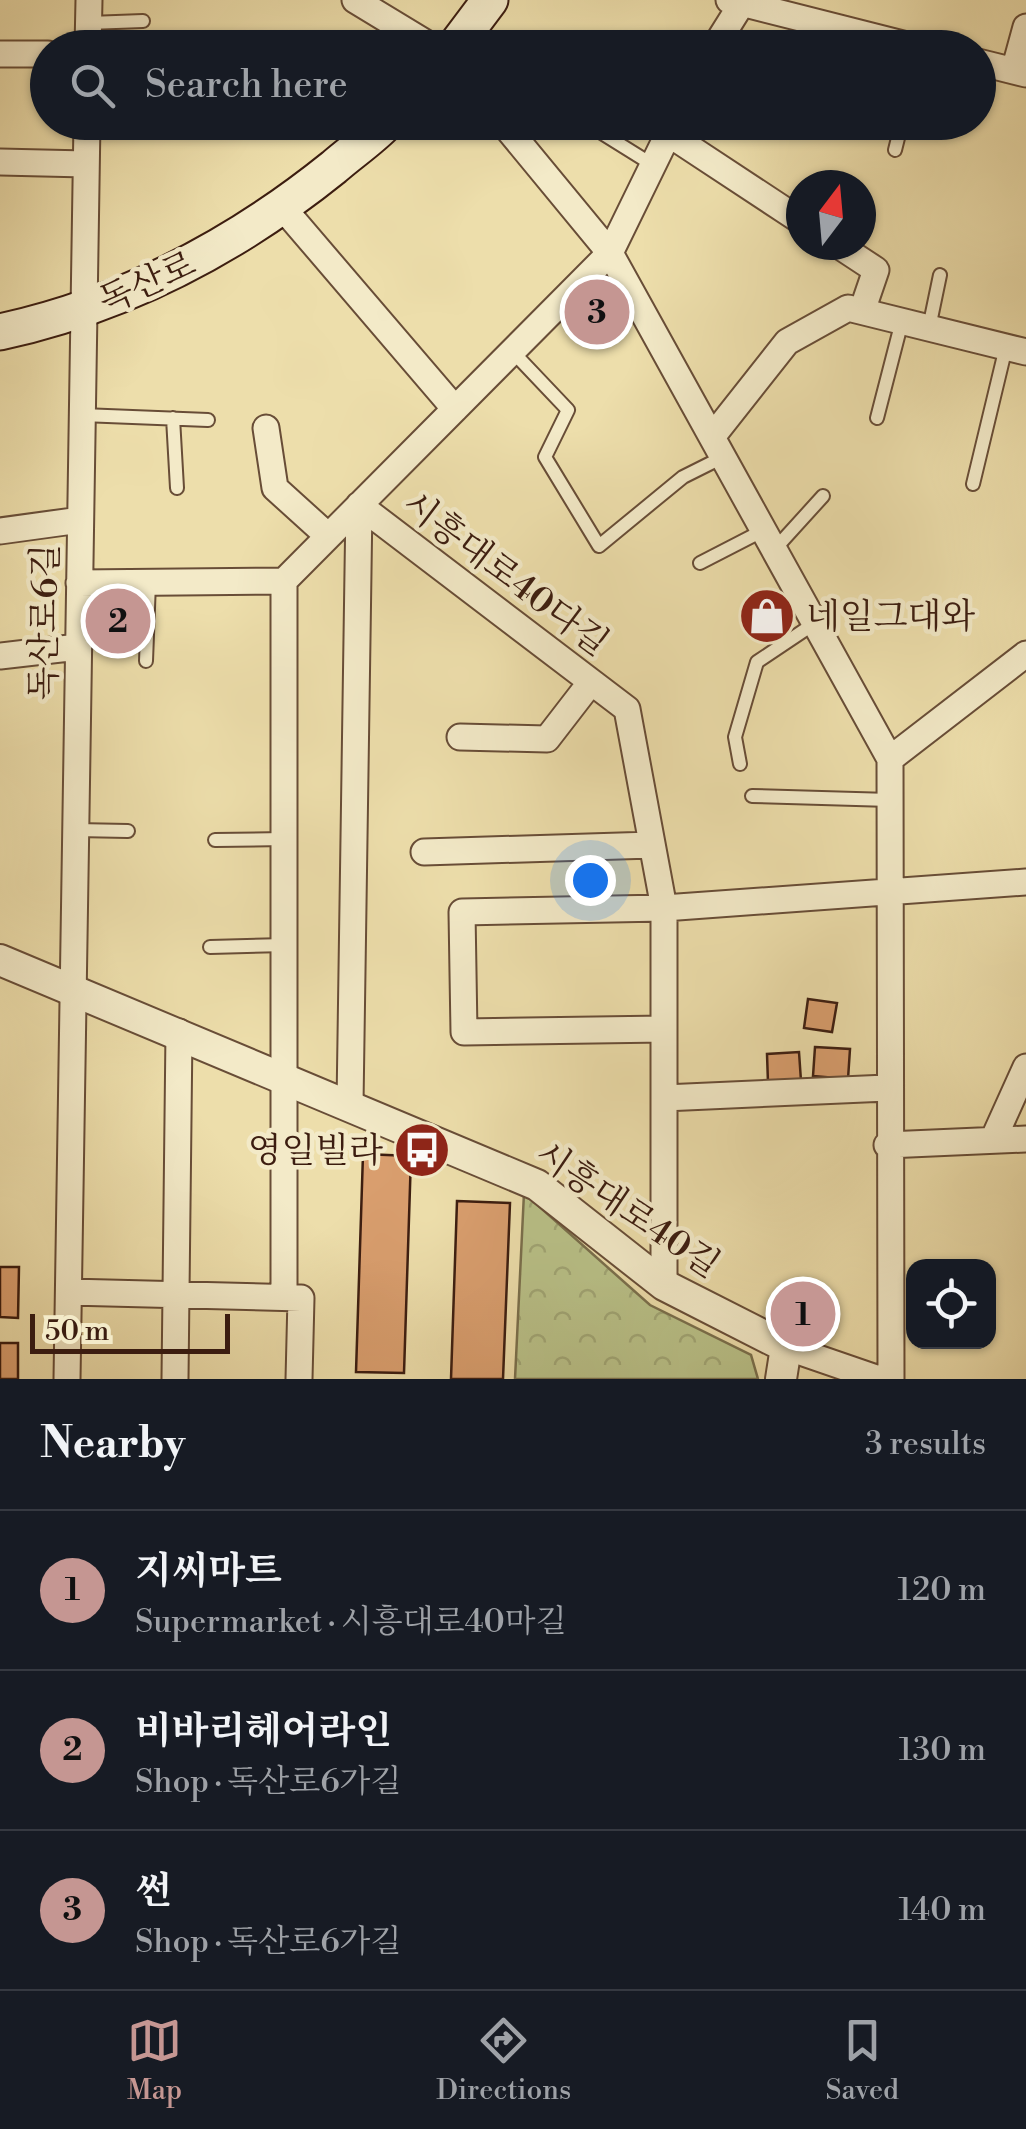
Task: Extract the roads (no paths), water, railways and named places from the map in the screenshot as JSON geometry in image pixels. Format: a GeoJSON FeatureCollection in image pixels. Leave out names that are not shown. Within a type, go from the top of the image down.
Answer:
{"type":"FeatureCollection","features":[{"type":"Feature","properties":{"kind":"main road"},"geometry":{"type":"LineString","coordinates":[[468,30],[490,0]]}},
{"type":"Feature","properties":{"kind":"main road","name":"독산로"},"geometry":{"type":"LineString","coordinates":[[0,332],[83,310],[202,258],[283,208],[365,140]]}},
{"type":"Feature","properties":{"kind":"street"},"geometry":{"type":"LineString","coordinates":[[355,0],[404,30]]}},
{"type":"Feature","properties":{"kind":"street"},"geometry":{"type":"LineString","coordinates":[[723,30],[738,1],[850,30]]}},
{"type":"Feature","properties":{"kind":"street"},"geometry":{"type":"LineString","coordinates":[[1020,73],[1026,27]]}},
{"type":"Feature","properties":{"kind":"street"},"geometry":{"type":"LineString","coordinates":[[0,54],[30,54]]}},
{"type":"Feature","properties":{"kind":"street","name":"독산로6길"},"geometry":{"type":"LineString","coordinates":[[68,1379],[87,140]]}},
{"type":"Feature","properties":{"kind":"street"},"geometry":{"type":"LineString","coordinates":[[517,140],[610,253],[890,760],[890,1379]]}},
{"type":"Feature","properties":{"kind":"street"},"geometry":{"type":"LineString","coordinates":[[284,1297],[284,581],[610,253],[666,140]]}},
{"type":"Feature","properties":{"kind":"street"},"geometry":{"type":"LineString","coordinates":[[689,140],[786,210]]}},
{"type":"Feature","properties":{"kind":"street"},"geometry":{"type":"LineString","coordinates":[[0,162],[86,164]]}},
{"type":"Feature","properties":{"kind":"street"},"geometry":{"type":"LineString","coordinates":[[283,208],[455,408]]}},
{"type":"Feature","properties":{"kind":"street"},"geometry":{"type":"LineString","coordinates":[[861,260],[876,270],[862,311]]}},
{"type":"Feature","properties":{"kind":"street"},"geometry":{"type":"LineString","coordinates":[[717,447],[787,342],[848,308],[1016,349]]}},
{"type":"Feature","properties":{"kind":"street"},"geometry":{"type":"LineString","coordinates":[[266,428],[276,488],[328,536]]}},
{"type":"Feature","properties":{"kind":"street","name":"시흥대로40다길"},"geometry":{"type":"LineString","coordinates":[[359,505],[626,709],[664,908],[664,1285]]}},
{"type":"Feature","properties":{"kind":"street","name":"시흥대로40다길"},"geometry":{"type":"LineString","coordinates":[[350,1104],[359,505]]}},
{"type":"Feature","properties":{"kind":"street"},"geometry":{"type":"LineString","coordinates":[[0,530],[80,520]]}},
{"type":"Feature","properties":{"kind":"street"},"geometry":{"type":"LineString","coordinates":[[79,583],[284,581]]}},
{"type":"Feature","properties":{"kind":"street"},"geometry":{"type":"LineString","coordinates":[[0,656],[78,647]]}},
{"type":"Feature","properties":{"kind":"street"},"geometry":{"type":"LineString","coordinates":[[890,760],[1026,654]]}},
{"type":"Feature","properties":{"kind":"street"},"geometry":{"type":"LineString","coordinates":[[460,737],[547,739],[591,682]]}},
{"type":"Feature","properties":{"kind":"street"},"geometry":{"type":"LineString","coordinates":[[424,852],[652,845]]}},
{"type":"Feature","properties":{"kind":"street"},"geometry":{"type":"LineString","coordinates":[[664,1029],[464,1032],[462,912],[664,908],[1026,882]]}},
{"type":"Feature","properties":{"kind":"street","name":"시흥대로40길"},"geometry":{"type":"LineString","coordinates":[[0,960],[537,1185],[664,1285],[786,1347]]}},
{"type":"Feature","properties":{"kind":"street"},"geometry":{"type":"LineString","coordinates":[[175,1379],[178,1032]]}},
{"type":"Feature","properties":{"kind":"street"},"geometry":{"type":"LineString","coordinates":[[993,1140],[1026,1067]]}},
{"type":"Feature","properties":{"kind":"street"},"geometry":{"type":"LineString","coordinates":[[664,1098],[888,1088]]}},
{"type":"Feature","properties":{"kind":"street"},"geometry":{"type":"LineString","coordinates":[[887,1145],[1026,1139]]}},
{"type":"Feature","properties":{"kind":"street"},"geometry":{"type":"LineString","coordinates":[[68,1292],[300,1298],[299,1379]]}},
{"type":"Feature","properties":{"kind":"street"},"geometry":{"type":"LineString","coordinates":[[781,1379],[786,1347],[880,1379]]}},
{"type":"Feature","properties":{"kind":"lane"},"geometry":{"type":"LineString","coordinates":[[89,23],[142,21]]}},
{"type":"Feature","properties":{"kind":"lane"},"geometry":{"type":"LineString","coordinates":[[613,140],[653,165]]}},
{"type":"Feature","properties":{"kind":"lane"},"geometry":{"type":"LineString","coordinates":[[895,150],[898,140]]}},
{"type":"Feature","properties":{"kind":"lane"},"geometry":{"type":"LineString","coordinates":[[929,328],[940,274]]}},
{"type":"Feature","properties":{"kind":"lane"},"geometry":{"type":"LineString","coordinates":[[877,418],[902,321]]}},
{"type":"Feature","properties":{"kind":"lane"},"geometry":{"type":"LineString","coordinates":[[973,484],[1016,349]]}},
{"type":"Feature","properties":{"kind":"lane"},"geometry":{"type":"LineString","coordinates":[[512,351],[568,410],[545,457],[599,546],[717,447]]}},
{"type":"Feature","properties":{"kind":"lane"},"geometry":{"type":"LineString","coordinates":[[82,415],[208,420]]}},
{"type":"Feature","properties":{"kind":"lane"},"geometry":{"type":"LineString","coordinates":[[173,418],[177,488]]}},
{"type":"Feature","properties":{"kind":"lane"},"geometry":{"type":"LineString","coordinates":[[700,563],[769,540],[823,496]]}},
{"type":"Feature","properties":{"kind":"lane"},"geometry":{"type":"LineString","coordinates":[[146,661],[149,582]]}},
{"type":"Feature","properties":{"kind":"lane"},"geometry":{"type":"LineString","coordinates":[[740,764],[735,737],[758,662],[815,623]]}},
{"type":"Feature","properties":{"kind":"lane"},"geometry":{"type":"LineString","coordinates":[[752,796],[890,800]]}},
{"type":"Feature","properties":{"kind":"lane"},"geometry":{"type":"LineString","coordinates":[[76,830],[128,831]]}},
{"type":"Feature","properties":{"kind":"lane"},"geometry":{"type":"LineString","coordinates":[[216,840],[285,840]]}},
{"type":"Feature","properties":{"kind":"lane"},"geometry":{"type":"LineString","coordinates":[[210,947],[286,945]]}},
{"type":"Feature","properties":{"kind":"place","name":"썬"},"geometry":{"type":"Point","coordinates":[597,312]}},
{"type":"Feature","properties":{"kind":"place","name":"네일그대와"},"geometry":{"type":"Point","coordinates":[767,616]}},
{"type":"Feature","properties":{"kind":"place","name":"비바리헤어라인"},"geometry":{"type":"Point","coordinates":[118,621]}},
{"type":"Feature","properties":{"kind":"place","name":"영일빌라"},"geometry":{"type":"Point","coordinates":[422,1150]}},
{"type":"Feature","properties":{"kind":"place","name":"지씨마트"},"geometry":{"type":"Point","coordinates":[803,1314]}}]}
